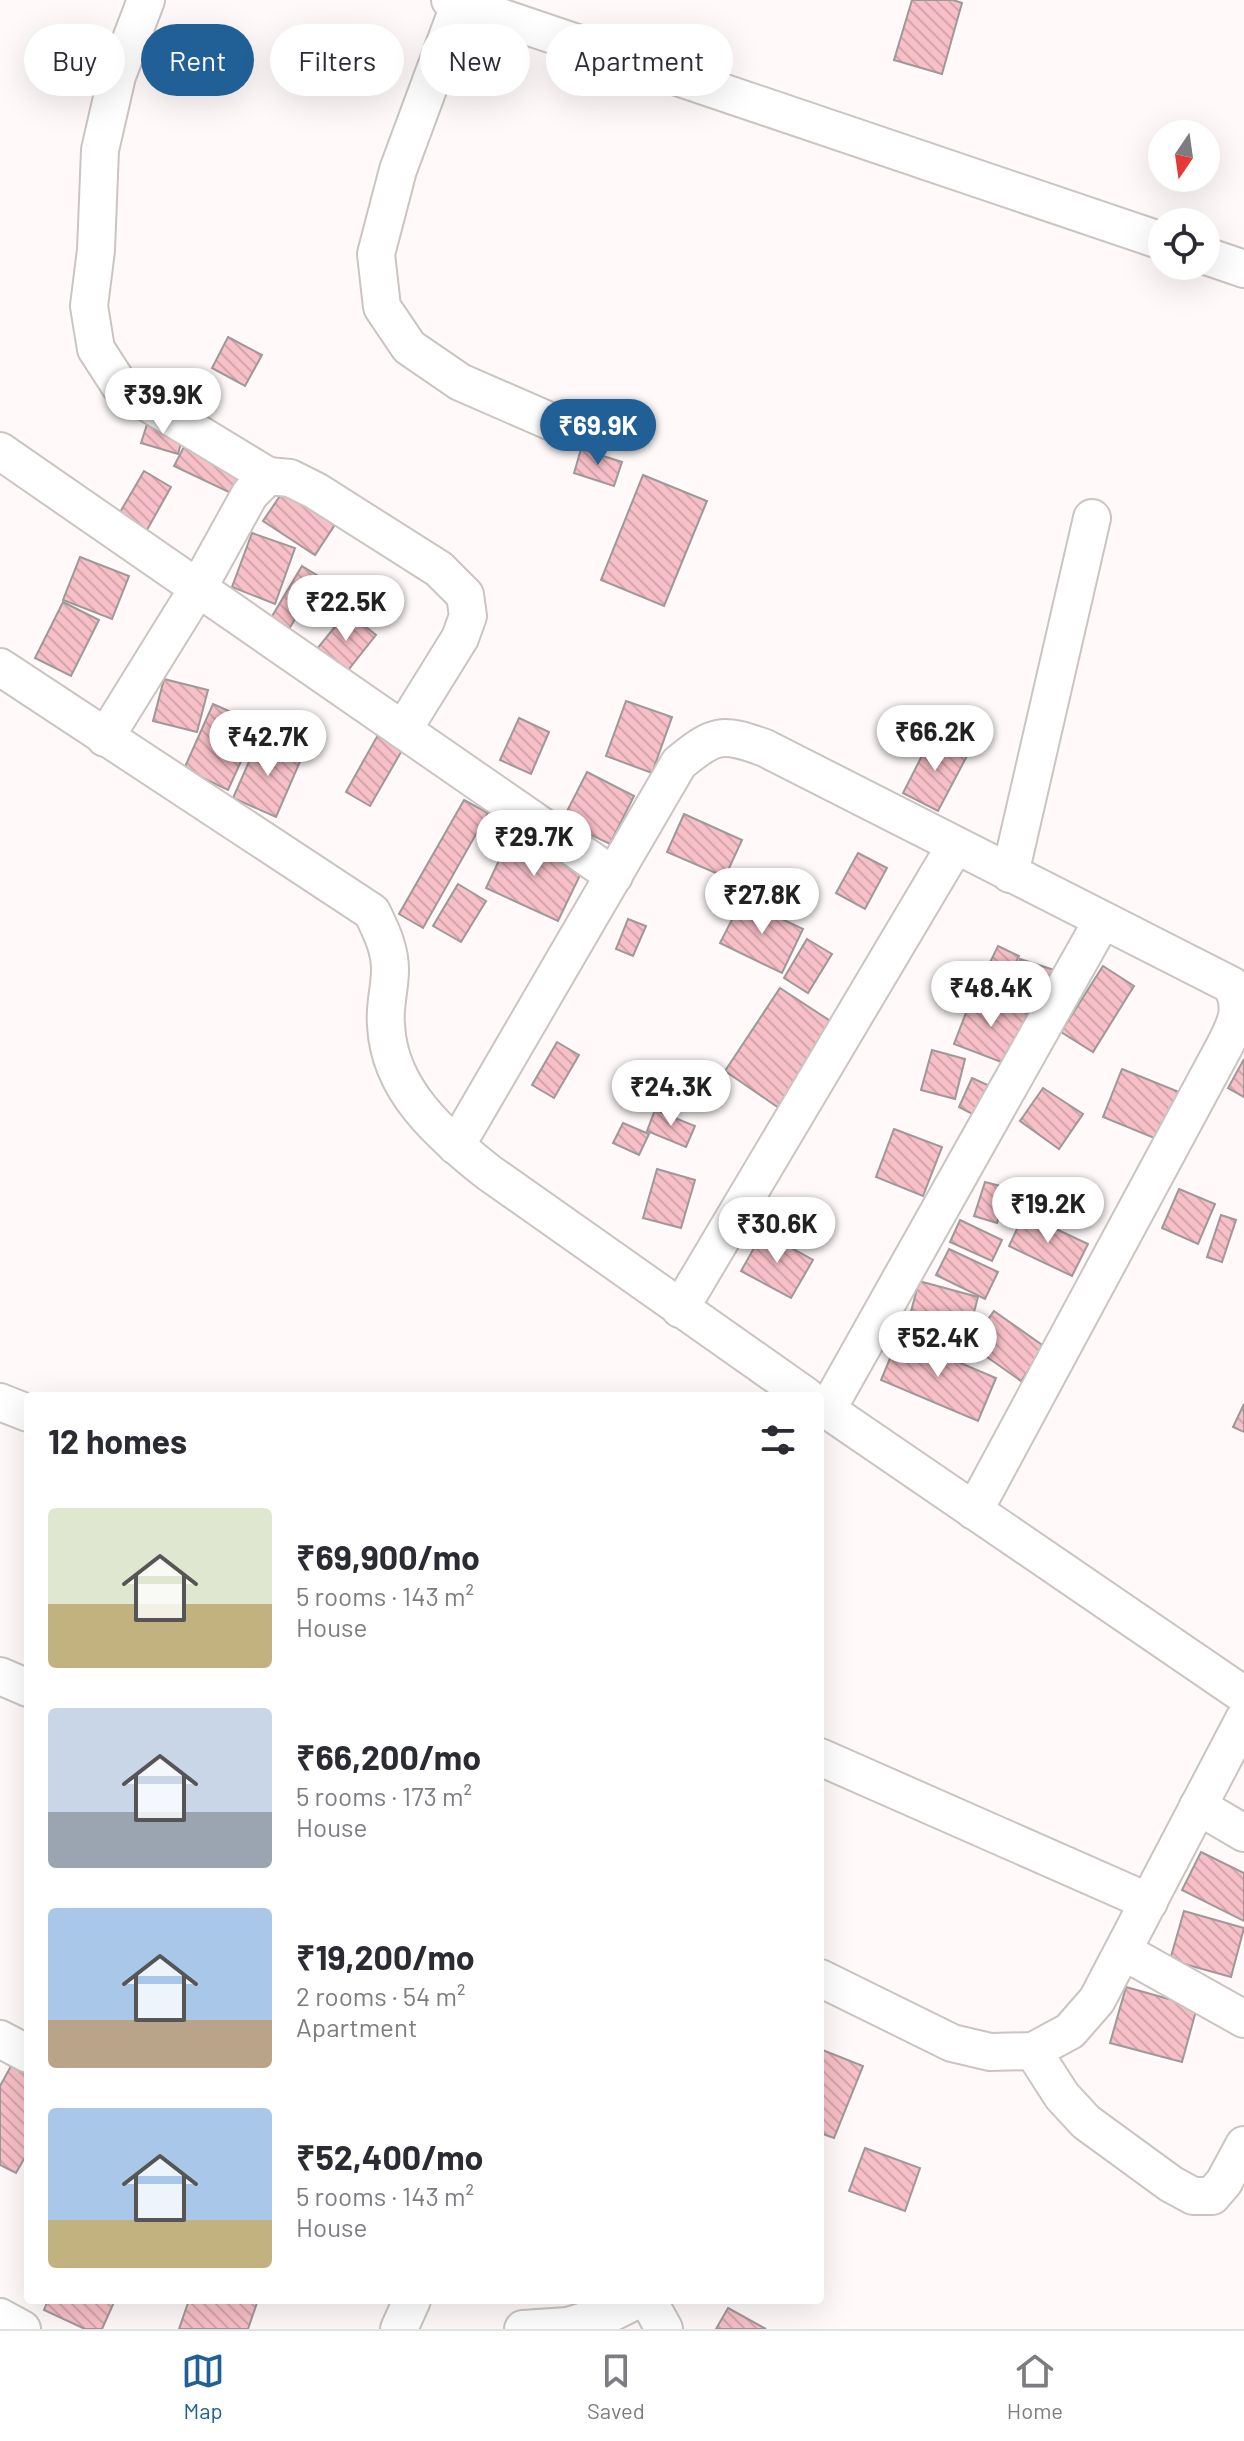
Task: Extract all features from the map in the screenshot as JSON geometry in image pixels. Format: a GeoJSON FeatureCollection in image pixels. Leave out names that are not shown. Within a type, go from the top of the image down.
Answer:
{"type":"FeatureCollection","features":[{"type":"Feature","properties":{"kind":"street"},"geometry":{"type":"LineString","coordinates":[[146,0],[117,76],[100,150],[96,250],[89,306],[96,349],[120,386],[268,476],[290,478],[316,491],[439,569],[465,595],[468,616],[460,638],[403,730]]}},
{"type":"Feature","properties":{"kind":"street"},"geometry":{"type":"LineString","coordinates":[[597,430],[561,426],[460,382],[409,347],[382,307],[376,254],[398,170],[457,1],[1148,236]]}},
{"type":"Feature","properties":{"kind":"street"},"geometry":{"type":"LineString","coordinates":[[1220,261],[1244,269]]}},
{"type":"Feature","properties":{"kind":"street"},"geometry":{"type":"LineString","coordinates":[[0,451],[614,876]]}},
{"type":"Feature","properties":{"kind":"street"},"geometry":{"type":"LineString","coordinates":[[105,738],[198,588],[250,494],[268,476]]}},
{"type":"Feature","properties":{"kind":"street"},"geometry":{"type":"LineString","coordinates":[[1010,874],[1092,518]]}},
{"type":"Feature","properties":{"kind":"street"},"geometry":{"type":"LineString","coordinates":[[0,667],[372,912],[386,940],[390,970],[385,1025],[392,1062],[406,1092],[456,1146],[488,1172],[801,1392]]}},
{"type":"Feature","properties":{"kind":"street"},"geometry":{"type":"LineString","coordinates":[[456,1146],[679,763],[707,741],[734,736],[765,748],[1231,985],[1241,996],[1241,1012],[974,1511]]}},
{"type":"Feature","properties":{"kind":"street"},"geometry":{"type":"LineString","coordinates":[[680,1309],[955,846]]}},
{"type":"Feature","properties":{"kind":"street"},"geometry":{"type":"LineString","coordinates":[[824,1394],[1102,921]]}},
{"type":"Feature","properties":{"kind":"street"},"geometry":{"type":"LineString","coordinates":[[0,1402],[24,1411]]}},
{"type":"Feature","properties":{"kind":"street"},"geometry":{"type":"LineString","coordinates":[[824,1408],[1244,1695]]}},
{"type":"Feature","properties":{"kind":"street"},"geometry":{"type":"LineString","coordinates":[[0,1676],[24,1686]]}},
{"type":"Feature","properties":{"kind":"street"},"geometry":{"type":"LineString","coordinates":[[824,1980],[952,2043],[990,2052],[1033,2051],[1070,2031],[1097,2000],[1244,1719]]}},
{"type":"Feature","properties":{"kind":"street"},"geometry":{"type":"LineString","coordinates":[[824,1759],[1149,1902]]}},
{"type":"Feature","properties":{"kind":"street"},"geometry":{"type":"LineString","coordinates":[[1198,1806],[1244,1833]]}},
{"type":"Feature","properties":{"kind":"street"},"geometry":{"type":"LineString","coordinates":[[1123,1951],[1244,2019]]}},
{"type":"Feature","properties":{"kind":"street"},"geometry":{"type":"LineString","coordinates":[[0,2039],[24,2052]]}},
{"type":"Feature","properties":{"kind":"street"},"geometry":{"type":"LineString","coordinates":[[1033,2051],[1062,2096],[1086,2122],[1160,2177],[1193,2196],[1212,2196],[1224,2182],[1244,2145]]}},
{"type":"Feature","properties":{"kind":"street"},"geometry":{"type":"LineString","coordinates":[[399,2329],[410,2304]]}},
{"type":"Feature","properties":{"kind":"street"},"geometry":{"type":"LineString","coordinates":[[523,2329],[568,2326],[629,2304]]}},
{"type":"Feature","properties":{"kind":"street"},"geometry":{"type":"LineString","coordinates":[[650,2304],[664,2329]]}},
{"type":"Feature","properties":{"kind":"street"},"geometry":{"type":"LineString","coordinates":[[0,2317],[22,2329]]}},
{"type":"Feature","properties":{"kind":"building"},"geometry":{"type":"Polygon","coordinates":[[[912,0],[953,0],[962,3],[942,74],[894,60],[912,0]]]}},
{"type":"Feature","properties":{"kind":"building"},"geometry":{"type":"Polygon","coordinates":[[[228,337],[262,355],[245,386],[212,368],[228,337]]]}},
{"type":"Feature","properties":{"kind":"building"},"geometry":{"type":"Polygon","coordinates":[[[149,418],[185,429],[178,454],[141,443],[149,418]]]}},
{"type":"Feature","properties":{"kind":"building"},"geometry":{"type":"Polygon","coordinates":[[[189,437],[248,466],[235,495],[174,466],[189,437]]]}},
{"type":"Feature","properties":{"kind":"building"},"geometry":{"type":"Polygon","coordinates":[[[581,449],[622,462],[614,486],[574,473],[581,449]]]}},
{"type":"Feature","properties":{"kind":"building"},"geometry":{"type":"Polygon","coordinates":[[[144,471],[171,487],[147,530],[119,514],[144,471]]]}},
{"type":"Feature","properties":{"kind":"building"},"geometry":{"type":"Polygon","coordinates":[[[643,475],[707,501],[664,606],[601,580],[643,475]]]}},
{"type":"Feature","properties":{"kind":"building"},"geometry":{"type":"Polygon","coordinates":[[[286,487],[338,520],[315,555],[263,521],[286,487]]]}},
{"type":"Feature","properties":{"kind":"building"},"geometry":{"type":"Polygon","coordinates":[[[252,533],[295,548],[275,604],[232,587],[252,533]]]}},
{"type":"Feature","properties":{"kind":"building"},"geometry":{"type":"Polygon","coordinates":[[[80,557],[129,576],[112,619],[63,600],[80,557]]]}},
{"type":"Feature","properties":{"kind":"building"},"geometry":{"type":"Polygon","coordinates":[[[302,566],[320,577],[289,629],[271,618],[302,566]]]}},
{"type":"Feature","properties":{"kind":"building"},"geometry":{"type":"Polygon","coordinates":[[[63,602],[99,620],[71,676],[35,658],[63,602]]]}},
{"type":"Feature","properties":{"kind":"building"},"geometry":{"type":"Polygon","coordinates":[[[347,612],[376,635],[345,674],[316,650],[347,612]]]}},
{"type":"Feature","properties":{"kind":"building"},"geometry":{"type":"Polygon","coordinates":[[[164,679],[208,690],[197,732],[153,721],[164,679]]]}},
{"type":"Feature","properties":{"kind":"building"},"geometry":{"type":"Polygon","coordinates":[[[626,701],[672,717],[652,773],[606,756],[626,701]]]}},
{"type":"Feature","properties":{"kind":"building"},"geometry":{"type":"Polygon","coordinates":[[[213,704],[258,724],[228,790],[184,769],[213,704]]]}},
{"type":"Feature","properties":{"kind":"building"},"geometry":{"type":"Polygon","coordinates":[[[519,718],[549,732],[531,774],[500,760],[519,718]]]}},
{"type":"Feature","properties":{"kind":"building"},"geometry":{"type":"Polygon","coordinates":[[[383,726],[408,740],[370,806],[346,792],[383,726]]]}},
{"type":"Feature","properties":{"kind":"building"},"geometry":{"type":"Polygon","coordinates":[[[932,736],[968,754],[938,811],[903,793],[932,736]]]}},
{"type":"Feature","properties":{"kind":"building"},"geometry":{"type":"Polygon","coordinates":[[[259,739],[302,757],[276,817],[233,798],[259,739]]]}},
{"type":"Feature","properties":{"kind":"building"},"geometry":{"type":"Polygon","coordinates":[[[587,772],[634,796],[610,844],[562,821],[587,772]]]}},
{"type":"Feature","properties":{"kind":"building"},"geometry":{"type":"Polygon","coordinates":[[[464,800],[488,813],[423,928],[399,914],[464,800]]]}},
{"type":"Feature","properties":{"kind":"building"},"geometry":{"type":"Polygon","coordinates":[[[684,814],[742,840],[725,877],[667,852],[684,814]]]}},
{"type":"Feature","properties":{"kind":"building"},"geometry":{"type":"Polygon","coordinates":[[[511,835],[583,869],[558,921],[486,888],[511,835]]]}},
{"type":"Feature","properties":{"kind":"building"},"geometry":{"type":"Polygon","coordinates":[[[858,853],[887,868],[865,909],[836,893],[858,853]]]}},
{"type":"Feature","properties":{"kind":"building"},"geometry":{"type":"Polygon","coordinates":[[[458,884],[486,901],[461,942],[433,926],[458,884]]]}},
{"type":"Feature","properties":{"kind":"building"},"geometry":{"type":"Polygon","coordinates":[[[742,900],[803,929],[782,973],[720,943],[742,900]]]}},
{"type":"Feature","properties":{"kind":"building"},"geometry":{"type":"Polygon","coordinates":[[[628,919],[646,926],[633,956],[616,949],[628,919]]]}},
{"type":"Feature","properties":{"kind":"building"},"geometry":{"type":"Polygon","coordinates":[[[807,939],[832,954],[808,993],[784,978],[807,939]]]}},
{"type":"Feature","properties":{"kind":"building"},"geometry":{"type":"Polygon","coordinates":[[[998,946],[1019,956],[1002,989],[982,979],[998,946]]]}},
{"type":"Feature","properties":{"kind":"building"},"geometry":{"type":"Polygon","coordinates":[[[1020,959],[1054,970],[1040,1011],[1006,999],[1020,959]]]}},
{"type":"Feature","properties":{"kind":"building"},"geometry":{"type":"Polygon","coordinates":[[[1103,966],[1134,986],[1093,1052],[1061,1032],[1103,966]]]}},
{"type":"Feature","properties":{"kind":"building"},"geometry":{"type":"Polygon","coordinates":[[[780,988],[835,1024],[779,1108],[725,1071],[780,988]]]}},
{"type":"Feature","properties":{"kind":"building"},"geometry":{"type":"Polygon","coordinates":[[[974,992],[1029,1014],[1009,1065],[954,1044],[974,992]]]}},
{"type":"Feature","properties":{"kind":"building"},"geometry":{"type":"Polygon","coordinates":[[[557,1042],[579,1055],[554,1098],[532,1085],[557,1042]]]}},
{"type":"Feature","properties":{"kind":"building"},"geometry":{"type":"Polygon","coordinates":[[[932,1050],[965,1059],[955,1099],[921,1090],[932,1050]]]}},
{"type":"Feature","properties":{"kind":"building"},"geometry":{"type":"Polygon","coordinates":[[[1244,1059],[1244,1097],[1228,1088],[1244,1059]]]}},
{"type":"Feature","properties":{"kind":"building"},"geometry":{"type":"Polygon","coordinates":[[[1122,1069],[1184,1094],[1164,1142],[1103,1117],[1122,1069]]]}},
{"type":"Feature","properties":{"kind":"building"},"geometry":{"type":"Polygon","coordinates":[[[972,1078],[994,1088],[980,1118],[959,1107],[972,1078]]]}},
{"type":"Feature","properties":{"kind":"building"},"geometry":{"type":"Polygon","coordinates":[[[1043,1088],[1083,1114],[1059,1149],[1020,1121],[1043,1088]]]}},
{"type":"Feature","properties":{"kind":"building"},"geometry":{"type":"Polygon","coordinates":[[[655,1110],[695,1126],[686,1147],[647,1131],[655,1110]]]}},
{"type":"Feature","properties":{"kind":"building"},"geometry":{"type":"Polygon","coordinates":[[[623,1123],[649,1134],[639,1155],[613,1143],[623,1123]]]}},
{"type":"Feature","properties":{"kind":"building"},"geometry":{"type":"Polygon","coordinates":[[[894,1129],[942,1147],[923,1196],[876,1177],[894,1129]]]}},
{"type":"Feature","properties":{"kind":"building"},"geometry":{"type":"Polygon","coordinates":[[[657,1169],[695,1180],[681,1228],[643,1218],[657,1169]]]}},
{"type":"Feature","properties":{"kind":"building"},"geometry":{"type":"Polygon","coordinates":[[[985,1182],[1008,1188],[997,1223],[974,1216],[985,1182]]]}},
{"type":"Feature","properties":{"kind":"building"},"geometry":{"type":"Polygon","coordinates":[[[1179,1189],[1215,1204],[1198,1244],[1162,1228],[1179,1189]]]}},
{"type":"Feature","properties":{"kind":"building"},"geometry":{"type":"Polygon","coordinates":[[[1024,1214],[1088,1244],[1072,1276],[1009,1246],[1024,1214]]]}},
{"type":"Feature","properties":{"kind":"building"},"geometry":{"type":"Polygon","coordinates":[[[1221,1215],[1236,1220],[1222,1262],[1207,1257],[1221,1215]]]}},
{"type":"Feature","properties":{"kind":"building"},"geometry":{"type":"Polygon","coordinates":[[[960,1220],[1002,1240],[992,1261],[950,1242],[960,1220]]]}},
{"type":"Feature","properties":{"kind":"building"},"geometry":{"type":"Polygon","coordinates":[[[763,1232],[813,1260],[791,1298],[741,1271],[763,1232]]]}},
{"type":"Feature","properties":{"kind":"building"},"geometry":{"type":"Polygon","coordinates":[[[949,1249],[998,1272],[985,1299],[936,1275],[949,1249]]]}},
{"type":"Feature","properties":{"kind":"building"},"geometry":{"type":"Polygon","coordinates":[[[919,1281],[978,1297],[966,1343],[907,1327],[919,1281]]]}},
{"type":"Feature","properties":{"kind":"building"},"geometry":{"type":"Polygon","coordinates":[[[994,1311],[1045,1347],[1021,1381],[970,1345],[994,1311]]]}},
{"type":"Feature","properties":{"kind":"building"},"geometry":{"type":"Polygon","coordinates":[[[899,1337],[996,1378],[978,1421],[881,1380],[899,1337]]]}},
{"type":"Feature","properties":{"kind":"building"},"geometry":{"type":"Polygon","coordinates":[[[1244,1404],[1244,1432],[1233,1427],[1244,1404]]]}},
{"type":"Feature","properties":{"kind":"building"},"geometry":{"type":"Polygon","coordinates":[[[1201,1852],[1244,1873],[1244,1921],[1182,1890],[1201,1852]]]}},
{"type":"Feature","properties":{"kind":"building"},"geometry":{"type":"Polygon","coordinates":[[[1184,1911],[1244,1928],[1231,1977],[1170,1960],[1184,1911]]]}},
{"type":"Feature","properties":{"kind":"building"},"geometry":{"type":"Polygon","coordinates":[[[1126,1987],[1197,2007],[1182,2062],[1110,2043],[1126,1987]]]}},
{"type":"Feature","properties":{"kind":"building"},"geometry":{"type":"Polygon","coordinates":[[[824,2051],[863,2066],[834,2138],[824,2134],[824,2051]]]}},
{"type":"Feature","properties":{"kind":"building"},"geometry":{"type":"Polygon","coordinates":[[[11,2066],[24,2073],[24,2159],[16,2173],[0,2165],[0,2086],[11,2066]]]}},
{"type":"Feature","properties":{"kind":"building"},"geometry":{"type":"Polygon","coordinates":[[[865,2148],[920,2168],[905,2211],[849,2191],[865,2148]]]}},
{"type":"Feature","properties":{"kind":"building"},"geometry":{"type":"Polygon","coordinates":[[[46,2304],[113,2304],[102,2329],[85,2329],[44,2310],[46,2304]]]}},
{"type":"Feature","properties":{"kind":"building"},"geometry":{"type":"Polygon","coordinates":[[[188,2304],[257,2304],[248,2329],[179,2329],[188,2304]]]}},
{"type":"Feature","properties":{"kind":"building"},"geometry":{"type":"Polygon","coordinates":[[[728,2308],[766,2329],[716,2329],[728,2308]]]}}]}
